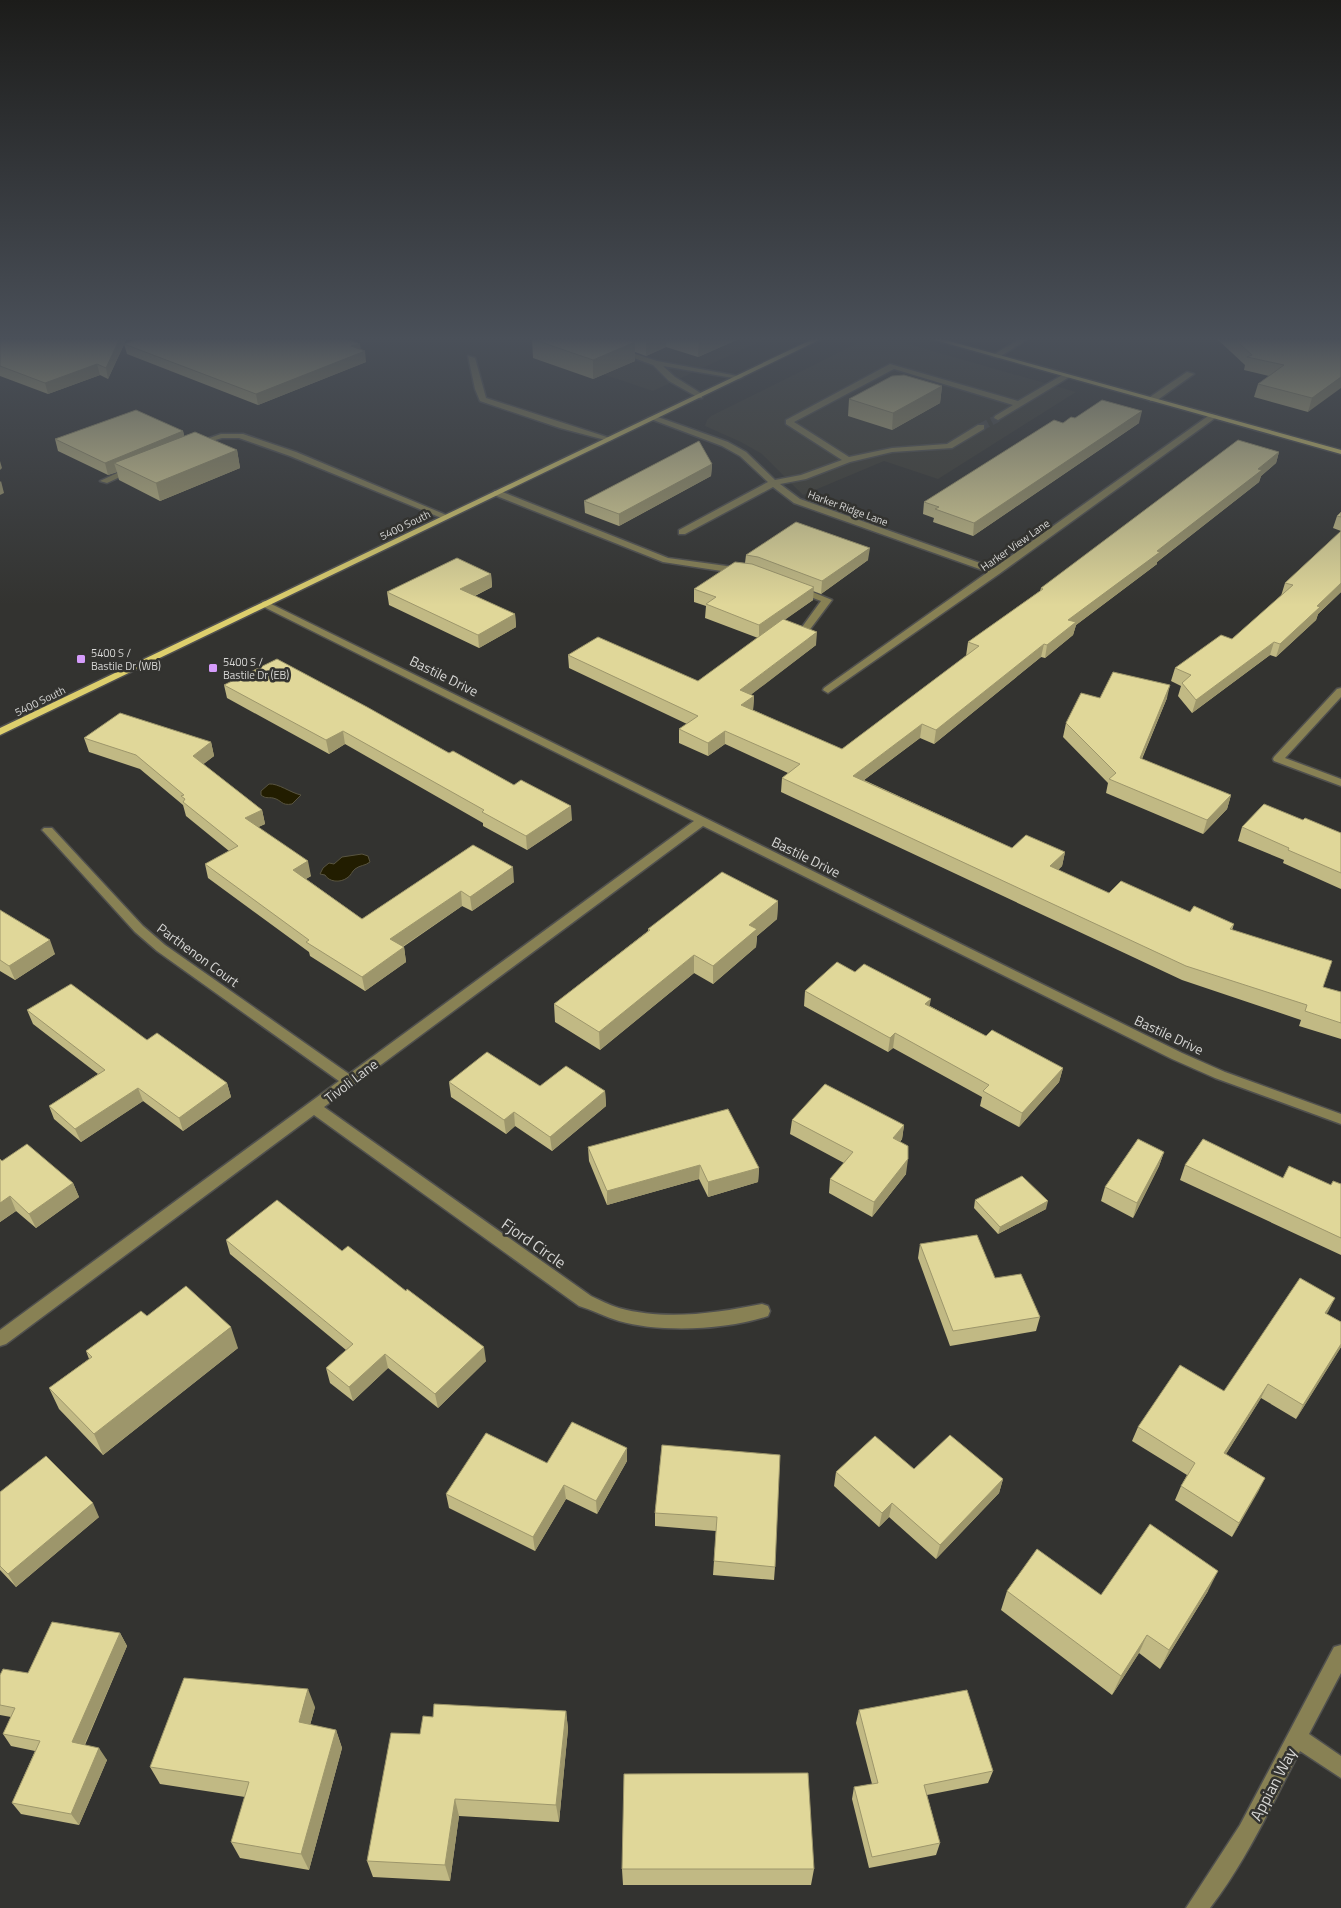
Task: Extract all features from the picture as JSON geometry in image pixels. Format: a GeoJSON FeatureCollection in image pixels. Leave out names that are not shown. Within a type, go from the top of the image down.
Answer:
{"type":"FeatureCollection","features":[{"type":"Feature","properties":{"kind":"main road","name":"5400 South"},"geometry":{"type":"LineString","coordinates":[[0,732],[634,427]]}},
{"type":"Feature","properties":{"kind":"main road"},"geometry":{"type":"LineString","coordinates":[[1255,427],[1339,450]]}},
{"type":"Feature","properties":{"kind":"street"},"geometry":{"type":"LineString","coordinates":[[567,427],[610,439]]}},
{"type":"Feature","properties":{"kind":"street","name":"Harker Ridge Lane"},"geometry":{"type":"LineString","coordinates":[[677,427],[725,444],[756,464],[773,483],[796,501],[996,572]]}},
{"type":"Feature","properties":{"kind":"street"},"geometry":{"type":"LineString","coordinates":[[797,427],[848,460]]}},
{"type":"Feature","properties":{"kind":"street"},"geometry":{"type":"LineString","coordinates":[[682,532],[773,483],[802,477],[848,460],[892,450],[949,446],[982,427]]}},
{"type":"Feature","properties":{"kind":"street","name":"Harker View Lane"},"geometry":{"type":"LineString","coordinates":[[828,690],[1199,427]]}},
{"type":"Feature","properties":{"kind":"street"},"geometry":{"type":"LineString","coordinates":[[187,448],[221,436],[240,436],[293,454],[446,517]]}},
{"type":"Feature","properties":{"kind":"street"},"geometry":{"type":"LineString","coordinates":[[104,481],[141,466]]}},
{"type":"Feature","properties":{"kind":"street"},"geometry":{"type":"LineString","coordinates":[[497,493],[666,560],[754,573]]}},
{"type":"Feature","properties":{"kind":"street"},"geometry":{"type":"LineString","coordinates":[[791,587],[827,600],[802,634]]}},
{"type":"Feature","properties":{"kind":"street","name":"Bastile Drive"},"geometry":{"type":"LineString","coordinates":[[265,604],[1178,1056],[1220,1075],[1341,1119]]}},
{"type":"Feature","properties":{"kind":"street"},"geometry":{"type":"LineString","coordinates":[[1341,691],[1278,758],[1341,783]]}},
{"type":"Feature","properties":{"kind":"street","name":"Tivoli Lane"},"geometry":{"type":"LineString","coordinates":[[0,1339],[702,822]]}},
{"type":"Feature","properties":{"kind":"street","name":"Parthenon Court"},"geometry":{"type":"LineString","coordinates":[[48,830],[139,929],[161,948],[350,1082]]}},
{"type":"Feature","properties":{"kind":"street","name":"Fjord Circle"},"geometry":{"type":"LineString","coordinates":[[315,1108],[585,1301],[620,1315],[659,1322],[710,1321],[762,1311]]}},
{"type":"Feature","properties":{"kind":"street","name":"Appian Way"},"geometry":{"type":"LineString","coordinates":[[1197,1908],[1214,1886],[1248,1832],[1341,1654]]}},
{"type":"Feature","properties":{"kind":"street"},"geometry":{"type":"LineString","coordinates":[[1298,1738],[1341,1768]]}},
{"type":"Feature","properties":{"kind":"shaded area"},"geometry":{"type":"Polygon","coordinates":[[[707,427],[1020,427],[938,479],[884,461],[803,495],[762,454],[707,427]]]}},
{"type":"Feature","properties":{"kind":"shaded area"},"geometry":{"type":"Polygon","coordinates":[[[269,784],[301,795],[292,804],[284,804],[273,798],[261,795],[261,791],[269,784]]]}},
{"type":"Feature","properties":{"kind":"shaded area"},"geometry":{"type":"Polygon","coordinates":[[[362,854],[368,856],[370,862],[354,870],[344,880],[332,880],[320,874],[329,863],[334,864],[342,857],[362,854]]]}},
{"type":"Feature","properties":{"kind":"building"},"geometry":{"type":"Polygon","coordinates":[[[88,427],[174,427],[183,431],[105,463],[55,439],[88,427]]]}},
{"type":"Feature","properties":{"kind":"building"},"geometry":{"type":"Polygon","coordinates":[[[1043,427],[1118,427],[974,523],[935,509],[939,507],[924,502],[1043,427]]]}},
{"type":"Feature","properties":{"kind":"building"},"geometry":{"type":"Polygon","coordinates":[[[195,432],[237,450],[156,483],[114,463],[195,432]]]}},
{"type":"Feature","properties":{"kind":"building"},"geometry":{"type":"Polygon","coordinates":[[[1238,440],[1279,452],[1258,469],[1262,470],[1157,551],[1160,552],[1068,620],[1076,622],[1047,645],[1044,644],[936,730],[922,724],[853,776],[1012,848],[1026,835],[1065,852],[1050,866],[1109,893],[1121,881],[1190,912],[1194,906],[1234,924],[1230,929],[1332,961],[1323,987],[1341,992],[1341,1023],[1305,1011],[1307,1005],[1186,966],[782,778],[800,764],[725,731],[708,743],[679,729],[698,716],[568,655],[598,637],[698,681],[783,619],[817,632],[740,690],[754,696],[741,705],[842,749],[979,646],[968,642],[1043,589],[1041,588],[1238,440]]]}},
{"type":"Feature","properties":{"kind":"building"},"geometry":{"type":"Polygon","coordinates":[[[699,441],[712,464],[619,514],[584,501],[699,441]]]}},
{"type":"Feature","properties":{"kind":"building"},"geometry":{"type":"Polygon","coordinates":[[[796,522],[870,548],[822,581],[758,557],[746,555],[796,522]]]}},
{"type":"Feature","properties":{"kind":"building"},"geometry":{"type":"Polygon","coordinates":[[[1341,531],[1341,583],[1317,606],[1320,607],[1280,644],[1274,642],[1196,700],[1182,683],[1191,675],[1175,668],[1221,635],[1232,639],[1293,585],[1285,583],[1341,531]]]}},
{"type":"Feature","properties":{"kind":"building"},"geometry":{"type":"Polygon","coordinates":[[[457,558],[491,574],[460,589],[515,614],[478,635],[387,592],[457,558]]]}},
{"type":"Feature","properties":{"kind":"building"},"geometry":{"type":"Polygon","coordinates":[[[735,562],[752,564],[814,587],[759,625],[706,604],[716,597],[694,589],[735,562]]]}},
{"type":"Feature","properties":{"kind":"building"},"geometry":{"type":"Polygon","coordinates":[[[277,659],[449,753],[453,751],[514,785],[521,780],[571,806],[526,836],[482,812],[484,810],[343,731],[326,740],[224,685],[277,659]]]}},
{"type":"Feature","properties":{"kind":"building"},"geometry":{"type":"Polygon","coordinates":[[[1113,672],[1170,685],[1140,758],[1231,795],[1207,820],[1109,779],[1116,773],[1066,723],[1081,693],[1100,698],[1113,672]]]}},
{"type":"Feature","properties":{"kind":"building"},"geometry":{"type":"Polygon","coordinates":[[[120,713],[211,742],[193,756],[262,810],[245,818],[308,861],[293,870],[362,919],[473,845],[513,867],[470,897],[461,891],[390,939],[404,947],[362,977],[306,942],[309,940],[205,864],[238,846],[183,802],[185,799],[181,796],[184,795],[136,755],[84,738],[120,713]]]}},
{"type":"Feature","properties":{"kind":"building"},"geometry":{"type":"Polygon","coordinates":[[[1264,804],[1341,833],[1341,873],[1242,827],[1264,804]]]}},
{"type":"Feature","properties":{"kind":"building"},"geometry":{"type":"Polygon","coordinates":[[[722,872],[778,901],[749,925],[757,929],[713,966],[694,955],[599,1032],[554,1004],[650,930],[648,929],[722,872]]]}},
{"type":"Feature","properties":{"kind":"building"},"geometry":{"type":"Polygon","coordinates":[[[0,910],[50,940],[9,966],[0,960],[0,910]]]}},
{"type":"Feature","properties":{"kind":"building"},"geometry":{"type":"Polygon","coordinates":[[[837,962],[855,972],[864,964],[931,999],[925,1004],[986,1036],[992,1030],[1063,1068],[1022,1113],[983,1091],[989,1085],[895,1033],[890,1038],[805,991],[837,962]]]}},
{"type":"Feature","properties":{"kind":"building"},"geometry":{"type":"Polygon","coordinates":[[[71,984],[147,1040],[157,1033],[227,1083],[179,1118],[138,1088],[75,1129],[49,1106],[105,1070],[27,1010],[71,984]]]}},
{"type":"Feature","properties":{"kind":"building"},"geometry":{"type":"Polygon","coordinates":[[[487,1052],[540,1086],[566,1066],[605,1091],[550,1137],[514,1112],[504,1120],[449,1082],[487,1052]]]}},
{"type":"Feature","properties":{"kind":"building"},"geometry":{"type":"Polygon","coordinates":[[[825,1084],[904,1125],[893,1138],[908,1146],[908,1159],[874,1202],[830,1179],[853,1152],[792,1120],[825,1084]]]}},
{"type":"Feature","properties":{"kind":"building"},"geometry":{"type":"Polygon","coordinates":[[[728,1109],[759,1168],[708,1182],[700,1165],[607,1191],[588,1147],[728,1109]]]}},
{"type":"Feature","properties":{"kind":"building"},"geometry":{"type":"Polygon","coordinates":[[[1138,1139],[1164,1152],[1137,1203],[1105,1187],[1138,1139]]]}},
{"type":"Feature","properties":{"kind":"building"},"geometry":{"type":"Polygon","coordinates":[[[1203,1139],[1283,1178],[1289,1166],[1331,1185],[1333,1181],[1341,1184],[1341,1238],[1185,1165],[1203,1139]]]}},
{"type":"Feature","properties":{"kind":"building"},"geometry":{"type":"Polygon","coordinates":[[[27,1144],[73,1183],[29,1214],[10,1196],[0,1203],[0,1159],[2,1161],[27,1144]]]}},
{"type":"Feature","properties":{"kind":"building"},"geometry":{"type":"Polygon","coordinates":[[[1022,1176],[1048,1201],[1000,1227],[975,1200],[1022,1176]]]}},
{"type":"Feature","properties":{"kind":"building"},"geometry":{"type":"Polygon","coordinates":[[[277,1200],[342,1251],[348,1246],[406,1291],[407,1289],[484,1347],[435,1394],[385,1354],[349,1387],[326,1368],[353,1344],[226,1240],[277,1200]]]}},
{"type":"Feature","properties":{"kind":"building"},"geometry":{"type":"Polygon","coordinates":[[[977,1235],[995,1278],[1021,1274],[1040,1317],[953,1331],[920,1244],[977,1235]]]}},
{"type":"Feature","properties":{"kind":"building"},"geometry":{"type":"Polygon","coordinates":[[[1300,1278],[1335,1298],[1325,1313],[1341,1322],[1341,1344],[1303,1405],[1268,1384],[1224,1453],[1265,1478],[1239,1523],[1181,1486],[1195,1463],[1138,1427],[1180,1365],[1224,1391],[1300,1278]]]}},
{"type":"Feature","properties":{"kind":"building"},"geometry":{"type":"Polygon","coordinates":[[[186,1286],[231,1327],[94,1434],[49,1388],[92,1357],[86,1351],[141,1311],[147,1316],[186,1286]]]}},
{"type":"Feature","properties":{"kind":"building"},"geometry":{"type":"Polygon","coordinates":[[[572,1422],[627,1448],[596,1501],[564,1485],[533,1537],[446,1494],[486,1433],[547,1463],[572,1422]]]}},
{"type":"Feature","properties":{"kind":"building"},"geometry":{"type":"Polygon","coordinates":[[[950,1435],[1003,1479],[940,1545],[892,1503],[882,1513],[836,1472],[875,1436],[914,1469],[950,1435]]]}},
{"type":"Feature","properties":{"kind":"building"},"geometry":{"type":"Polygon","coordinates":[[[662,1445],[780,1455],[775,1567],[714,1561],[717,1517],[655,1513],[662,1445]]]}},
{"type":"Feature","properties":{"kind":"building"},"geometry":{"type":"Polygon","coordinates":[[[46,1456],[93,1503],[8,1574],[0,1566],[0,1492],[46,1456]]]}},
{"type":"Feature","properties":{"kind":"building"},"geometry":{"type":"Polygon","coordinates":[[[1150,1524],[1218,1571],[1169,1650],[1147,1635],[1121,1676],[1007,1591],[1037,1549],[1101,1595],[1150,1524]]]}},
{"type":"Feature","properties":{"kind":"building"},"geometry":{"type":"Polygon","coordinates":[[[52,1622],[120,1633],[72,1742],[99,1748],[71,1814],[12,1803],[40,1741],[3,1734],[15,1708],[0,1705],[0,1675],[3,1669],[28,1673],[52,1622]]]}},
{"type":"Feature","properties":{"kind":"building"},"geometry":{"type":"Polygon","coordinates":[[[184,1678],[308,1689],[299,1722],[336,1730],[301,1854],[231,1842],[249,1782],[150,1767],[184,1678]]]}},
{"type":"Feature","properties":{"kind":"building"},"geometry":{"type":"Polygon","coordinates":[[[967,1690],[993,1771],[924,1785],[940,1843],[872,1857],[854,1787],[878,1783],[859,1710],[967,1690]]]}},
{"type":"Feature","properties":{"kind":"building"},"geometry":{"type":"Polygon","coordinates":[[[434,1704],[566,1711],[556,1805],[455,1799],[445,1865],[367,1861],[391,1733],[420,1734],[423,1716],[433,1717],[434,1704]]]}},
{"type":"Feature","properties":{"kind":"building"},"geometry":{"type":"Polygon","coordinates":[[[808,1773],[814,1869],[622,1869],[624,1774],[808,1773]]]}},
{"type":"Feature","properties":{"kind":"place","name":"5400 S / Bastile Dr (WB)"},"geometry":{"type":"Point","coordinates":[81,659]}},
{"type":"Feature","properties":{"kind":"place","name":"5400 S / Bastile Dr (EB)"},"geometry":{"type":"Point","coordinates":[213,668]}}]}
